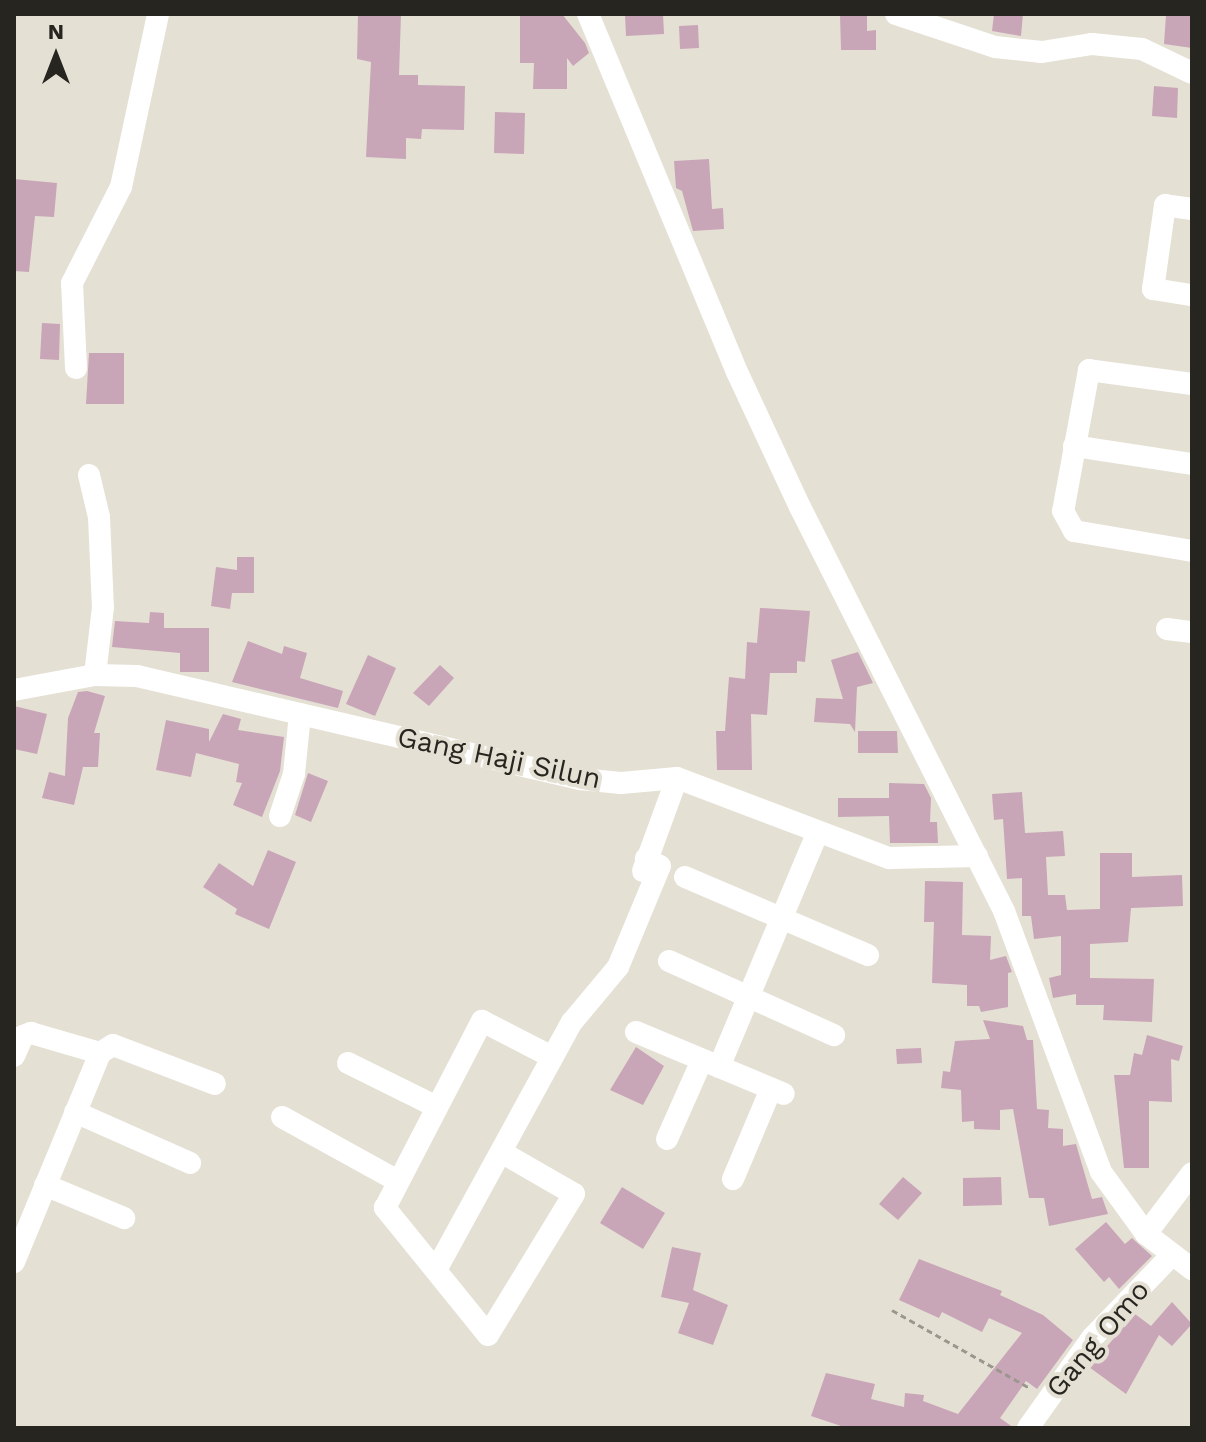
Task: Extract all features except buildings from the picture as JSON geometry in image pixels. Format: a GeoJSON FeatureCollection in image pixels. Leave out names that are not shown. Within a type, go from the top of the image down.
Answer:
{"type":"FeatureCollection","features":[{"type":"Feature","properties":{"kind":"street"},"geometry":{"type":"LineString","coordinates":[[76,368],[72,283],[121,187],[158,14]]}},
{"type":"Feature","properties":{"kind":"street"},"geometry":{"type":"LineString","coordinates":[[588,14],[744,386],[1016,940],[1101,1172],[1146,1234],[1192,1269]]}},
{"type":"Feature","properties":{"kind":"street"},"geometry":{"type":"LineString","coordinates":[[896,14],[995,47],[1042,52],[1092,44],[1142,49],[1192,73]]}},
{"type":"Feature","properties":{"kind":"street"},"geometry":{"type":"LineString","coordinates":[[1192,209],[1165,205],[1153,289],[1192,295]]}},
{"type":"Feature","properties":{"kind":"street"},"geometry":{"type":"LineString","coordinates":[[1192,384],[1089,370],[1063,511],[1074,531],[1192,551]]}},
{"type":"Feature","properties":{"kind":"street"},"geometry":{"type":"LineString","coordinates":[[1074,446],[1192,464]]}},
{"type":"Feature","properties":{"kind":"street"},"geometry":{"type":"LineString","coordinates":[[89,475],[99,517],[103,607],[95,675]]}},
{"type":"Feature","properties":{"kind":"street"},"geometry":{"type":"LineString","coordinates":[[1167,629],[1192,632]]}},
{"type":"Feature","properties":{"kind":"street","name":"Gang Haji Silun"},"geometry":{"type":"LineString","coordinates":[[14,690],[95,675],[137,676],[580,779],[621,783],[677,778],[901,860],[977,856]]}},
{"type":"Feature","properties":{"kind":"street"},"geometry":{"type":"LineString","coordinates":[[280,816],[294,774],[300,714]]}},
{"type":"Feature","properties":{"kind":"street"},"geometry":{"type":"LineString","coordinates":[[436,1270],[572,1022],[618,967],[646,859],[677,778]]}},
{"type":"Feature","properties":{"kind":"street"},"geometry":{"type":"LineString","coordinates":[[667,1139],[749,996],[818,832]]}},
{"type":"Feature","properties":{"kind":"street"},"geometry":{"type":"LineString","coordinates":[[685,877],[868,955]]}},
{"type":"Feature","properties":{"kind":"street"},"geometry":{"type":"LineString","coordinates":[[669,961],[834,1035]]}},
{"type":"Feature","properties":{"kind":"street"},"geometry":{"type":"LineString","coordinates":[[501,1152],[574,1194],[488,1335],[385,1208],[482,1021],[552,1057]]}},
{"type":"Feature","properties":{"kind":"street"},"geometry":{"type":"LineString","coordinates":[[636,1032],[778,1092],[733,1179]]}},
{"type":"Feature","properties":{"kind":"street"},"geometry":{"type":"LineString","coordinates":[[14,1056],[27,1033],[100,1053]]}},
{"type":"Feature","properties":{"kind":"street"},"geometry":{"type":"LineString","coordinates":[[14,1262],[100,1053],[113,1045],[215,1084]]}},
{"type":"Feature","properties":{"kind":"street"},"geometry":{"type":"LineString","coordinates":[[348,1063],[437,1107]]}},
{"type":"Feature","properties":{"kind":"street"},"geometry":{"type":"LineString","coordinates":[[75,1112],[190,1163]]}},
{"type":"Feature","properties":{"kind":"street"},"geometry":{"type":"LineString","coordinates":[[282,1117],[398,1181]]}},
{"type":"Feature","properties":{"kind":"street"},"geometry":{"type":"LineString","coordinates":[[1146,1234],[1192,1173]]}},
{"type":"Feature","properties":{"kind":"street"},"geometry":{"type":"LineString","coordinates":[[45,1185],[124,1218]]}},
{"type":"Feature","properties":{"kind":"street","name":"Gang Omo"},"geometry":{"type":"LineString","coordinates":[[1028,1428],[1047,1398],[1114,1312],[1172,1255]]}},
{"type":"Feature","properties":{"kind":"path"},"geometry":{"type":"LineString","coordinates":[[892,1310],[1047,1398]]}}]}
